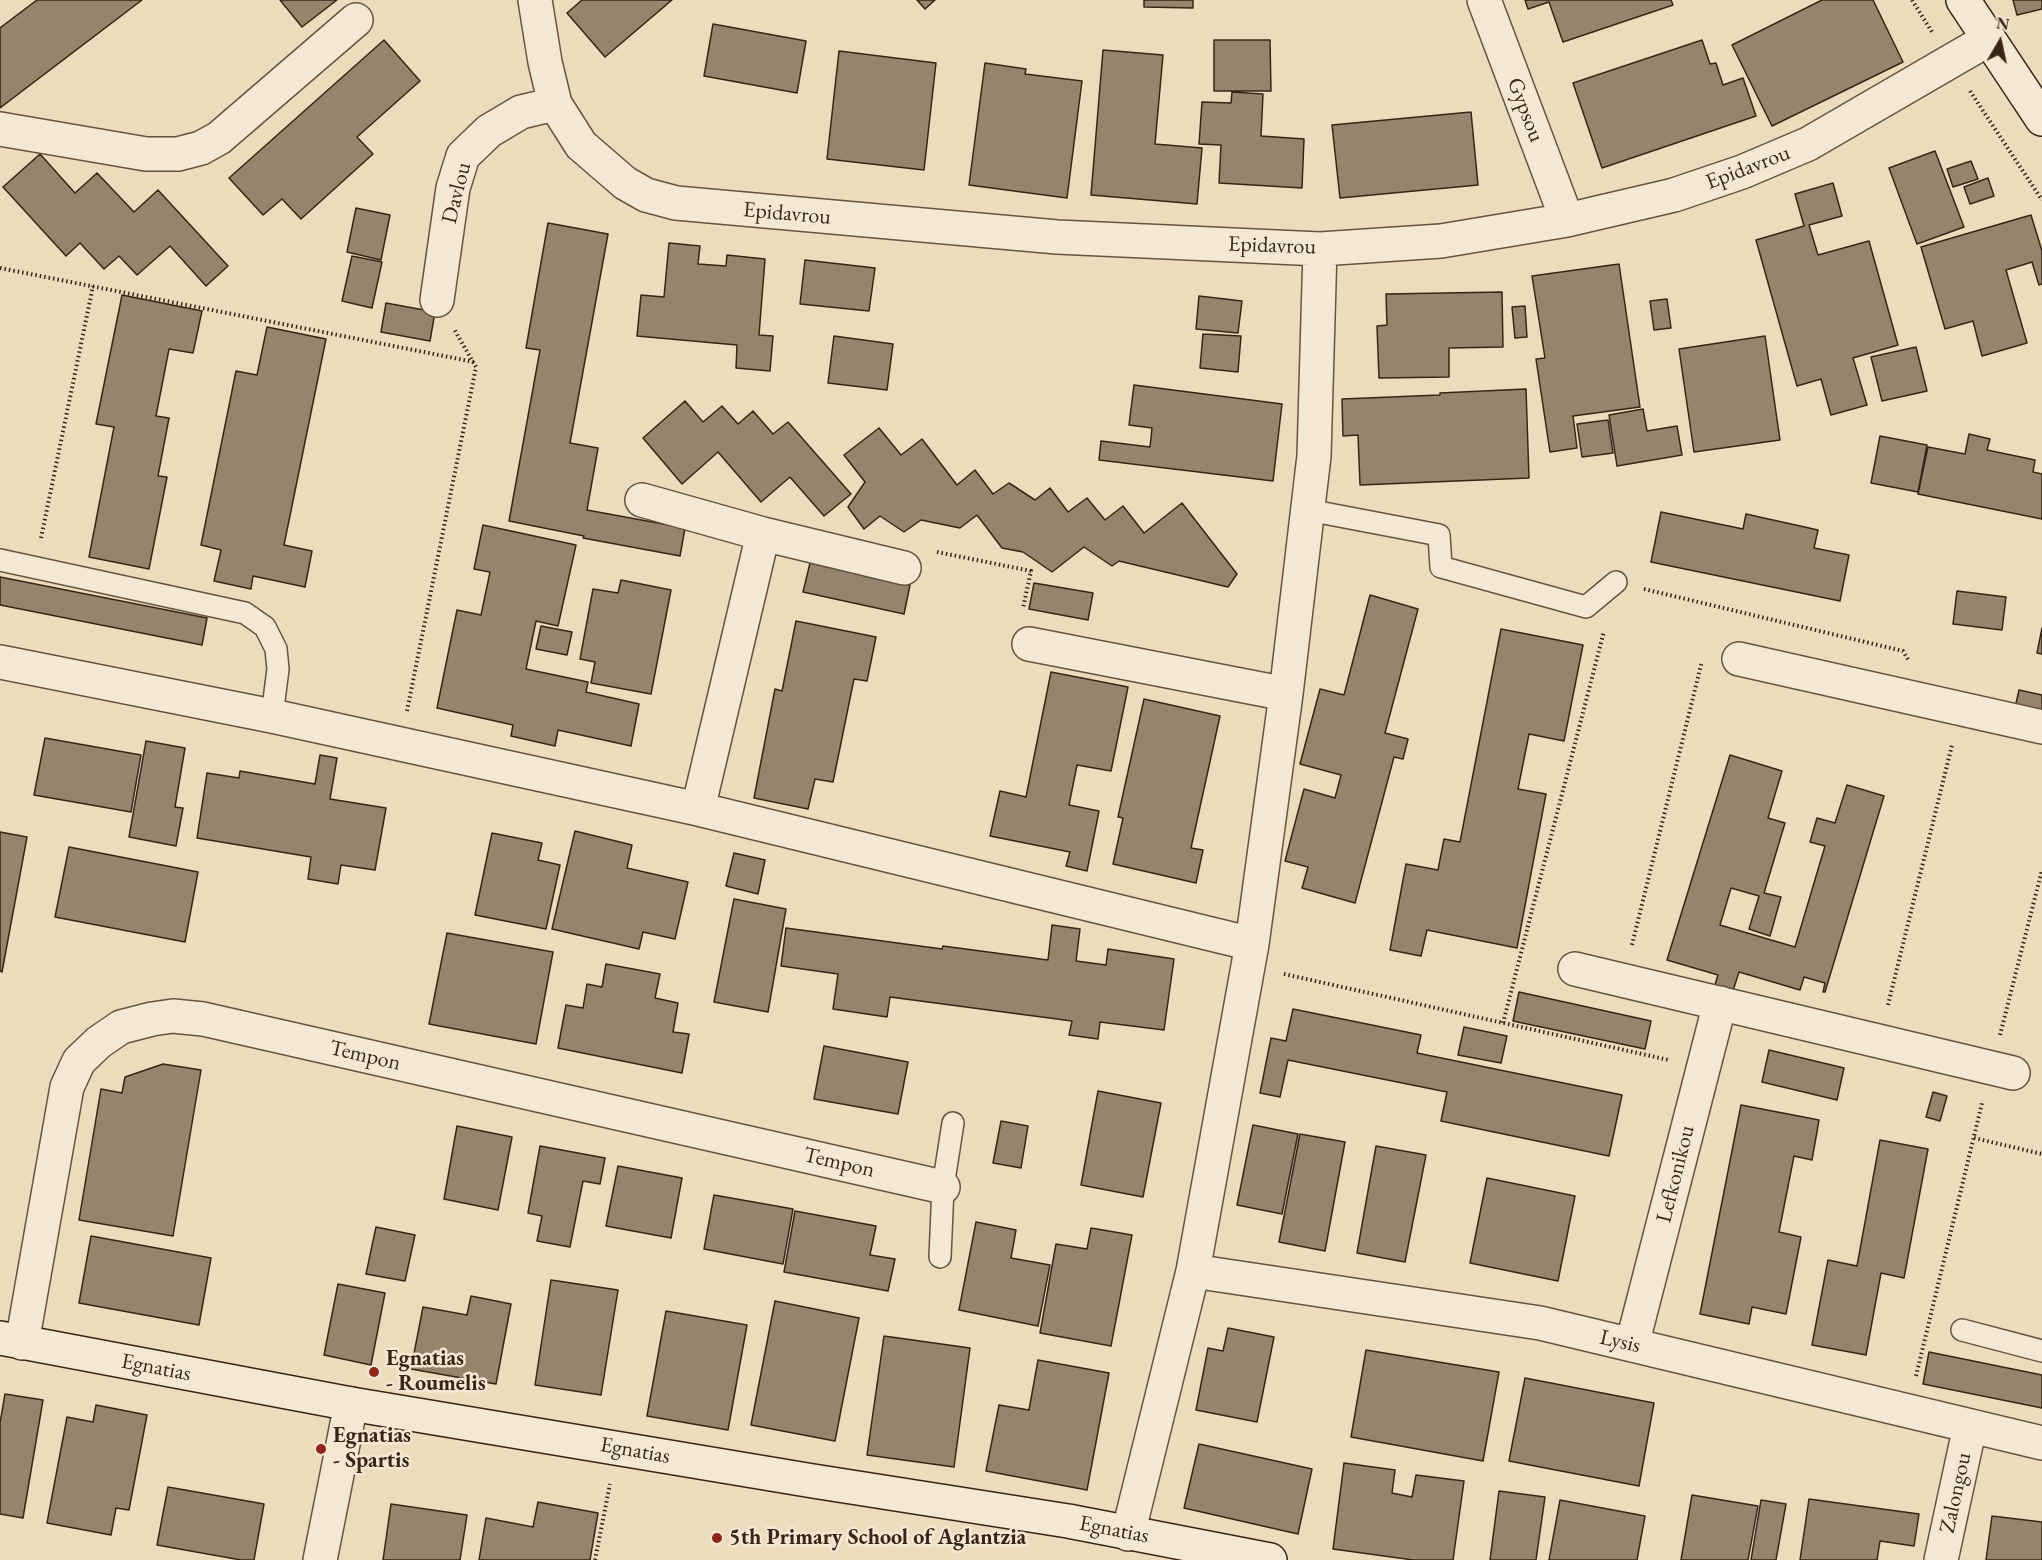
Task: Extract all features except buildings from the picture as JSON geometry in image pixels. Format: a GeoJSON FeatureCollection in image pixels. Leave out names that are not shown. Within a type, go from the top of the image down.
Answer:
{"type":"FeatureCollection","features":[{"type":"Feature","properties":{"kind":"street","name":"Epidavrou"},"geometry":{"type":"LineString","coordinates":[[535,0],[545,62],[555,104],[581,145],[626,183],[646,195],[676,203],[1057,237],[1320,249],[1441,241],[1567,220],[1674,195],[1742,172],[1808,144],[1989,39]]}},
{"type":"Feature","properties":{"kind":"street","name":"Gypsou"},"geometry":{"type":"LineString","coordinates":[[1484,0],[1567,220]]}},
{"type":"Feature","properties":{"kind":"street"},"geometry":{"type":"LineString","coordinates":[[1963,0],[2042,119]]}},
{"type":"Feature","properties":{"kind":"street"},"geometry":{"type":"LineString","coordinates":[[0,129],[146,154],[178,154],[201,148],[219,138],[356,21]]}},
{"type":"Feature","properties":{"kind":"street","name":"Davlou"},"geometry":{"type":"LineString","coordinates":[[437,300],[453,188],[463,156],[489,131],[522,112],[555,104]]}},
{"type":"Feature","properties":{"kind":"street"},"geometry":{"type":"LineString","coordinates":[[1128,1534],[1193,1271],[1250,955],[1286,694],[1314,456],[1320,249]]}},
{"type":"Feature","properties":{"kind":"street"},"geometry":{"type":"LineString","coordinates":[[642,500],[764,534],[904,568]]}},
{"type":"Feature","properties":{"kind":"street"},"geometry":{"type":"LineString","coordinates":[[698,809],[764,534]]}},
{"type":"Feature","properties":{"kind":"street"},"geometry":{"type":"LineString","coordinates":[[1029,644],[1286,694]]}},
{"type":"Feature","properties":{"kind":"street"},"geometry":{"type":"LineString","coordinates":[[1739,659],[2042,728]]}},
{"type":"Feature","properties":{"kind":"street"},"geometry":{"type":"LineString","coordinates":[[0,662],[272,716],[698,809],[1250,955]]}},
{"type":"Feature","properties":{"kind":"street"},"geometry":{"type":"LineString","coordinates":[[1575,969],[2002,1070]]}},
{"type":"Feature","properties":{"kind":"street","name":"Lefkonikou"},"geometry":{"type":"LineString","coordinates":[[1632,1345],[1720,1003]]}},
{"type":"Feature","properties":{"kind":"street","name":"Tempon"},"geometry":{"type":"LineString","coordinates":[[11,1341],[67,1087],[79,1061],[99,1042],[121,1027],[152,1019],[173,1016],[203,1019],[943,1186]]}},
{"type":"Feature","properties":{"kind":"street","name":"Lysis"},"geometry":{"type":"LineString","coordinates":[[1193,1271],[1540,1323],[2042,1443]]}},
{"type":"Feature","properties":{"kind":"street","name":"Egnatias"},"geometry":{"type":"LineString","coordinates":[[11,1341],[351,1404],[1068,1521],[1270,1560]]}},
{"type":"Feature","properties":{"kind":"street"},"geometry":{"type":"LineString","coordinates":[[320,1560],[351,1404]]}},
{"type":"Feature","properties":{"kind":"street","name":"Zalongou"},"geometry":{"type":"LineString","coordinates":[[1941,1560],[1970,1426]]}},
{"type":"Feature","properties":{"kind":"lane"},"geometry":{"type":"LineString","coordinates":[[1308,510],[1439,536],[1441,567],[1586,607],[1616,582]]}},
{"type":"Feature","properties":{"kind":"lane"},"geometry":{"type":"LineString","coordinates":[[0,560],[245,613],[265,627],[276,649],[278,669],[272,716]]}},
{"type":"Feature","properties":{"kind":"lane"},"geometry":{"type":"LineString","coordinates":[[939,1257],[943,1186],[953,1123]]}},
{"type":"Feature","properties":{"kind":"lane"},"geometry":{"type":"LineString","coordinates":[[1962,1330],[2042,1351]]}},
{"type":"Feature","properties":{"kind":"path"},"geometry":{"type":"LineString","coordinates":[[1912,0],[2042,200]]}},
{"type":"Feature","properties":{"kind":"path"},"geometry":{"type":"LineString","coordinates":[[0,268],[474,362]]}},
{"type":"Feature","properties":{"kind":"path"},"geometry":{"type":"LineString","coordinates":[[35,568],[93,286]]}},
{"type":"Feature","properties":{"kind":"path"},"geometry":{"type":"LineString","coordinates":[[400,744],[476,367],[437,300]]}},
{"type":"Feature","properties":{"kind":"path"},"geometry":{"type":"LineString","coordinates":[[904,568],[922,549],[1031,572],[1019,630],[1029,644]]}},
{"type":"Feature","properties":{"kind":"path"},"geometry":{"type":"LineString","coordinates":[[1503,1023],[1616,582],[1903,651],[1909,661]]}},
{"type":"Feature","properties":{"kind":"path"},"geometry":{"type":"LineString","coordinates":[[1623,981],[1702,660],[1739,659]]}},
{"type":"Feature","properties":{"kind":"path"},"geometry":{"type":"LineString","coordinates":[[1879,1041],[1960,709]]}},
{"type":"Feature","properties":{"kind":"path"},"geometry":{"type":"LineString","coordinates":[[1908,1411],[1974,1138],[2002,1070],[2042,870]]}},
{"type":"Feature","properties":{"kind":"path"},"geometry":{"type":"LineString","coordinates":[[1250,955],[1503,1023],[1703,1067]]}},
{"type":"Feature","properties":{"kind":"path"},"geometry":{"type":"LineString","coordinates":[[1974,1138],[2042,1154]]}},
{"type":"Feature","properties":{"kind":"path"},"geometry":{"type":"LineString","coordinates":[[595,1560],[618,1449]]}},
{"type":"Feature","properties":{"kind":"place","name":"Egnatias - Roumelis"},"geometry":{"type":"Point","coordinates":[374,1372]}},
{"type":"Feature","properties":{"kind":"place","name":"Egnatias - Spartis"},"geometry":{"type":"Point","coordinates":[321,1449]}},
{"type":"Feature","properties":{"kind":"place","name":"5th Primary School of Aglantzia"},"geometry":{"type":"Point","coordinates":[717,1538]}}]}
